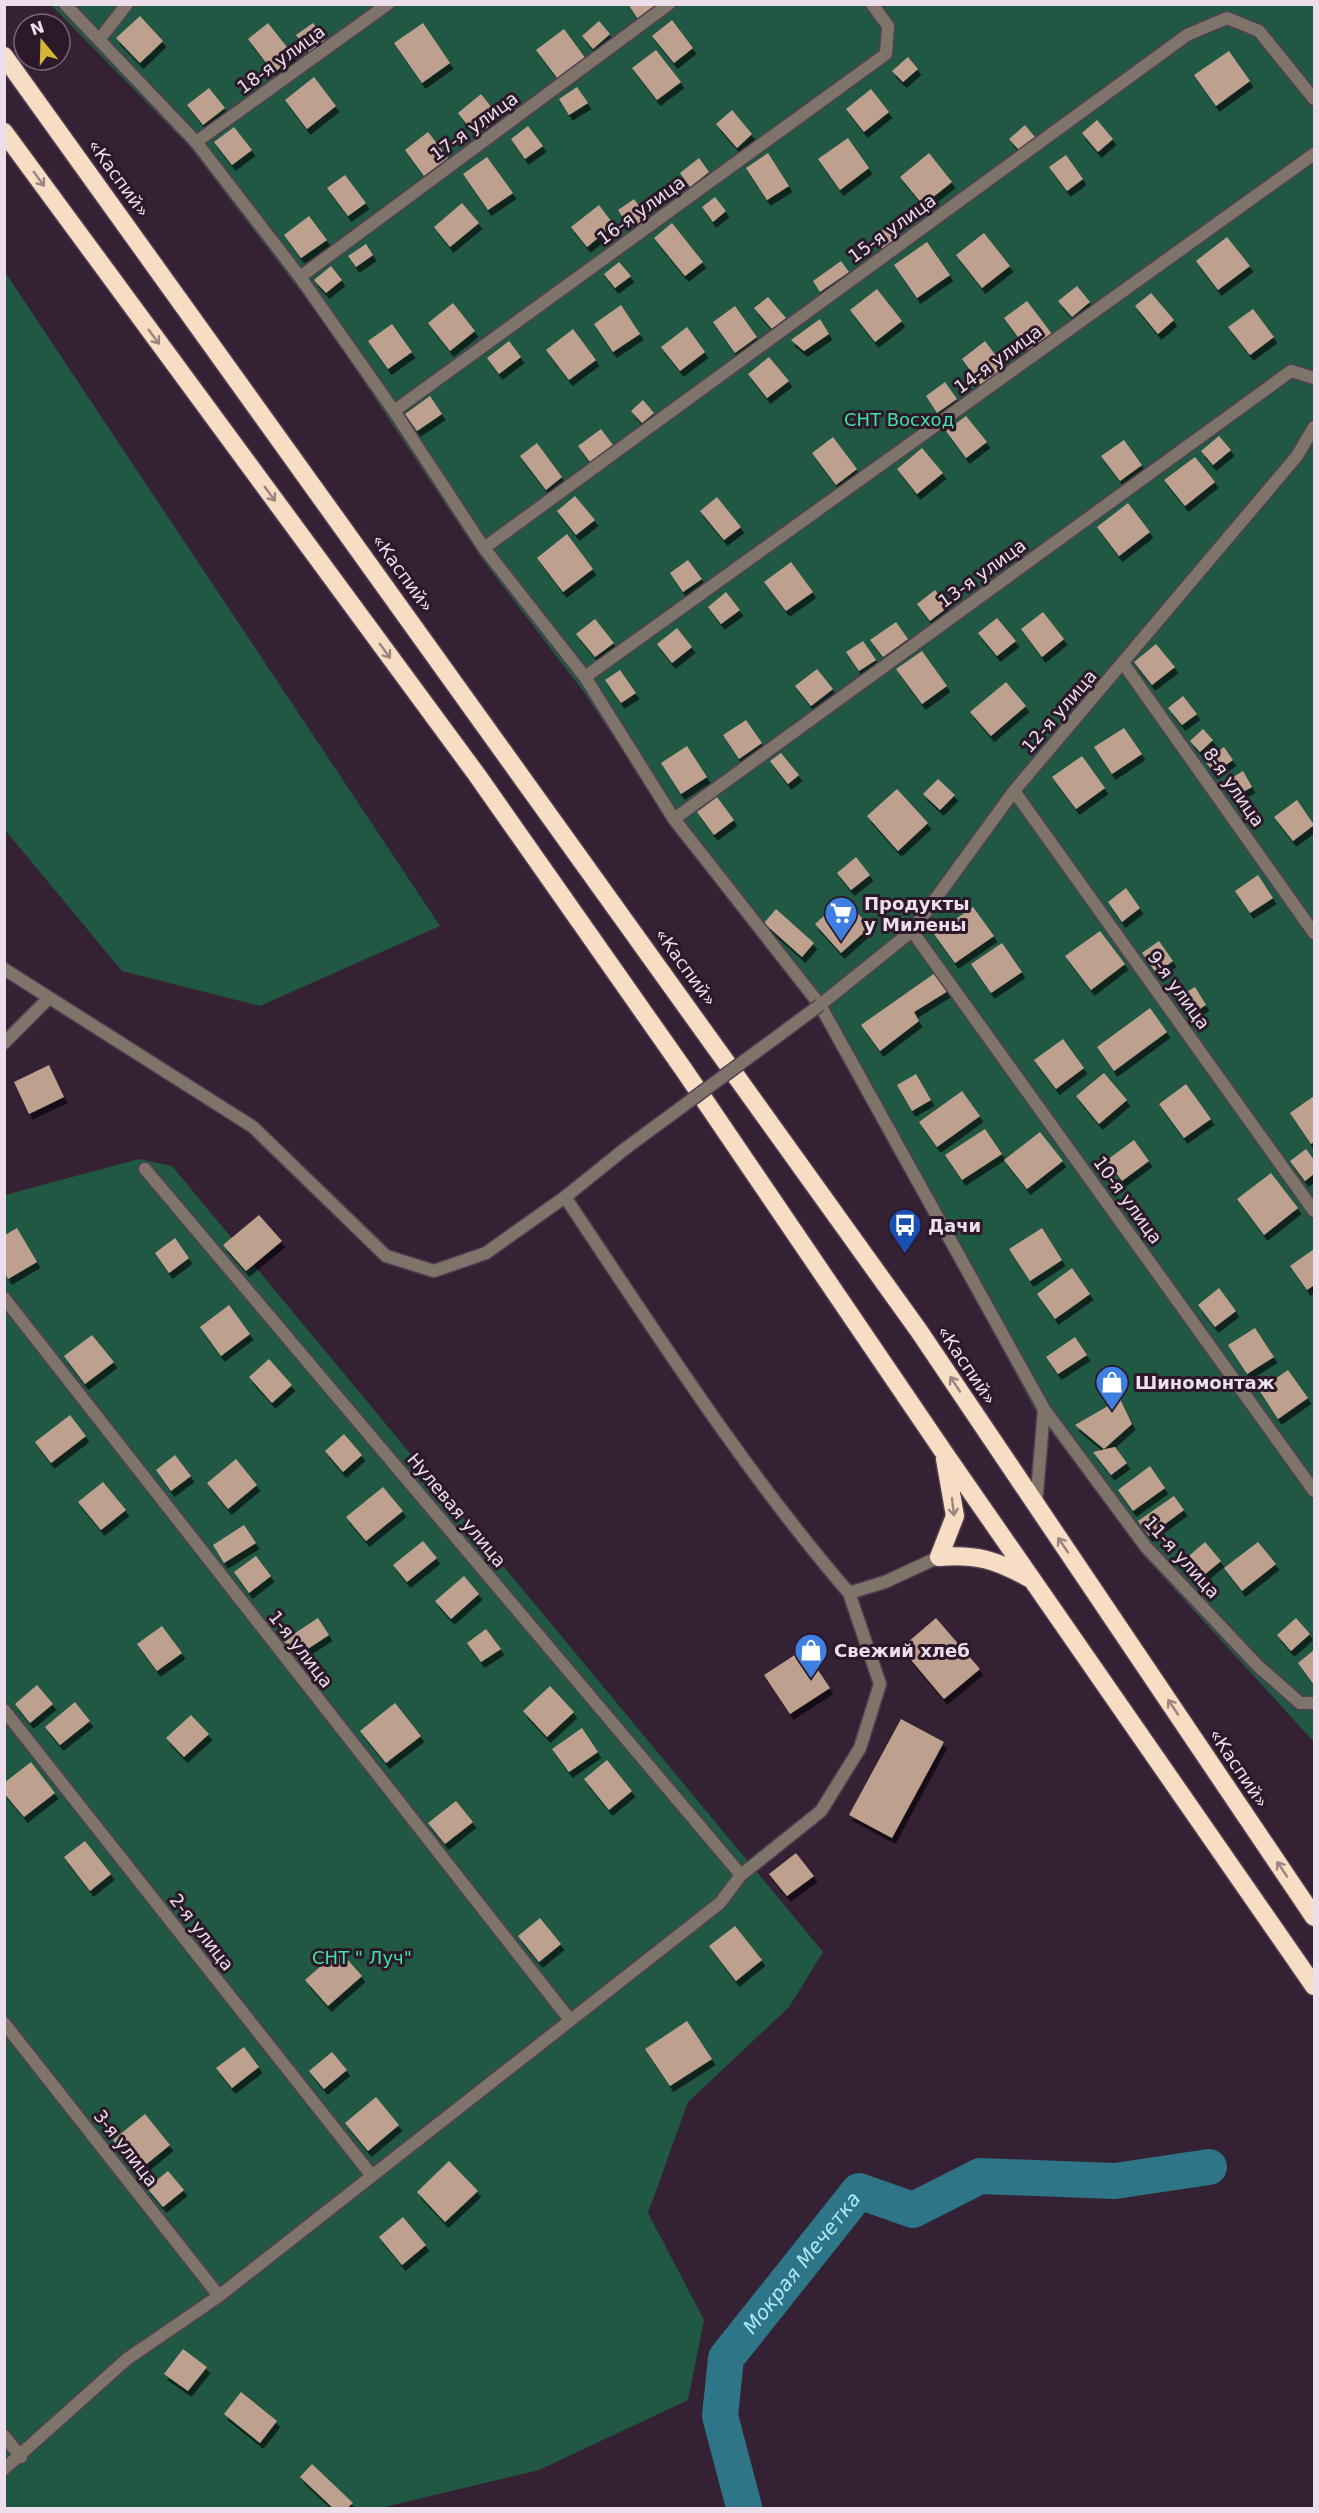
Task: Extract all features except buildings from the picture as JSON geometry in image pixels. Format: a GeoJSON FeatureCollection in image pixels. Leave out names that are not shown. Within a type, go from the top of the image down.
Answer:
{"type":"FeatureCollection","features":[{"type":"Feature","properties":{"kind":"highway","name":"«Каспий»"},"geometry":{"type":"LineString","coordinates":[[4,56],[919,1330],[1314,1917]]}},
{"type":"Feature","properties":{"kind":"highway"},"geometry":{"type":"LineString","coordinates":[[4,132],[477,776],[684,1070],[945,1454],[1314,1986]]}},
{"type":"Feature","properties":{"kind":"highway"},"geometry":{"type":"LineString","coordinates":[[945,1454],[954,1516],[939,1557],[964,1555],[998,1561],[1033,1580]]}},
{"type":"Feature","properties":{"kind":"street","name":"11-я улица"},"geometry":{"type":"LineString","coordinates":[[65,4],[196,142],[300,277],[394,411],[484,549],[585,678],[674,819],[820,1005],[1044,1409],[1146,1547],[1258,1666],[1300,1703],[1314,1703]]}},
{"type":"Feature","properties":{"kind":"street"},"geometry":{"type":"LineString","coordinates":[[99,40],[127,4]]}},
{"type":"Feature","properties":{"kind":"street","name":"18-я улица"},"geometry":{"type":"LineString","coordinates":[[196,142],[388,4]]}},
{"type":"Feature","properties":{"kind":"street","name":"17-я улица"},"geometry":{"type":"LineString","coordinates":[[300,277],[669,4]]}},
{"type":"Feature","properties":{"kind":"street","name":"16-я улица"},"geometry":{"type":"LineString","coordinates":[[394,411],[886,54],[888,26],[872,4]]}},
{"type":"Feature","properties":{"kind":"street","name":"15-я улица"},"geometry":{"type":"LineString","coordinates":[[484,549],[1187,34],[1227,18],[1258,30],[1314,99]]}},
{"type":"Feature","properties":{"kind":"street","name":"14-я улица"},"geometry":{"type":"LineString","coordinates":[[585,678],[1314,154]]}},
{"type":"Feature","properties":{"kind":"street","name":"13-я улица"},"geometry":{"type":"LineString","coordinates":[[674,819],[1291,371],[1314,378]]}},
{"type":"Feature","properties":{"kind":"street","name":"12-я улица"},"geometry":{"type":"LineString","coordinates":[[4,969],[253,1127],[386,1257],[434,1270],[486,1253],[565,1197],[626,1148],[820,1005],[912,931],[1014,791],[1297,456],[1314,427]]}},
{"type":"Feature","properties":{"kind":"street","name":"8-я улица"},"geometry":{"type":"LineString","coordinates":[[1124,663],[1314,933]]}},
{"type":"Feature","properties":{"kind":"street","name":"9-я улица"},"geometry":{"type":"LineString","coordinates":[[1014,791],[1314,1211]]}},
{"type":"Feature","properties":{"kind":"street","name":"10-я улица"},"geometry":{"type":"LineString","coordinates":[[912,931],[1314,1491]]}},
{"type":"Feature","properties":{"kind":"street"},"geometry":{"type":"LineString","coordinates":[[4,1043],[49,998]]}},
{"type":"Feature","properties":{"kind":"street","name":"Нулевая улица"},"geometry":{"type":"LineString","coordinates":[[145,1169],[741,1875]]}},
{"type":"Feature","properties":{"kind":"street"},"geometry":{"type":"LineString","coordinates":[[4,2469],[21,2457],[127,2359],[219,2296],[720,1903],[741,1875],[821,1810],[860,1748],[880,1684],[849,1593],[802,1538],[738,1450],[565,1197]]}},
{"type":"Feature","properties":{"kind":"street","name":"1-я улица"},"geometry":{"type":"LineString","coordinates":[[4,1298],[570,2020]]}},
{"type":"Feature","properties":{"kind":"street"},"geometry":{"type":"LineString","coordinates":[[1036,1505],[1044,1409]]}},
{"type":"Feature","properties":{"kind":"street"},"geometry":{"type":"LineString","coordinates":[[849,1593],[885,1582],[939,1557]]}},
{"type":"Feature","properties":{"kind":"street","name":"2-я улица"},"geometry":{"type":"LineString","coordinates":[[4,1710],[372,2176]]}},
{"type":"Feature","properties":{"kind":"street","name":"3-я улица"},"geometry":{"type":"LineString","coordinates":[[4,2023],[219,2296]]}},
{"type":"Feature","properties":{"kind":"street"},"geometry":{"type":"LineString","coordinates":[[4,2436],[21,2457]]}},
{"type":"Feature","properties":{"kind":"green space","name":"СНТ Восход"},"geometry":{"type":"Polygon","coordinates":[[[51,5],[1314,5],[1314,1742],[1144,1556],[1035,1410],[831,1029],[676,830],[583,691],[482,559],[324,322],[189,146],[72,26],[72,12],[58,12],[51,5]]]}},
{"type":"Feature","properties":{"kind":"green space"},"geometry":{"type":"Polygon","coordinates":[[[4,272],[440,926],[260,1006],[122,971],[5,830],[4,272]]]}},
{"type":"Feature","properties":{"kind":"green space","name":"СНТ \" Луч\""},"geometry":{"type":"Polygon","coordinates":[[[139,1159],[172,1166],[823,1952],[789,2007],[688,2102],[648,2213],[704,2320],[688,2400],[539,2470],[380,2508],[5,2508],[5,1195],[139,1159]]]}},
{"type":"Feature","properties":{"kind":"waterway","name":"Мокрая Мечетка"},"geometry":{"type":"LineString","coordinates":[[744,2507],[720,2416],[726,2358],[859,2191],[913,2210],[980,2176],[1115,2181],[1209,2167]]}},
{"type":"Feature","properties":{"kind":"place","name":"Продукты у Милены"},"geometry":{"type":"Point","coordinates":[841,942]}},
{"type":"Feature","properties":{"kind":"place","name":"Дачи"},"geometry":{"type":"Point","coordinates":[905,1254]}},
{"type":"Feature","properties":{"kind":"place","name":"Шиномонтаж"},"geometry":{"type":"Point","coordinates":[1112,1411]}},
{"type":"Feature","properties":{"kind":"place","name":"Свежий хлеб"},"geometry":{"type":"Point","coordinates":[811,1679]}}]}
